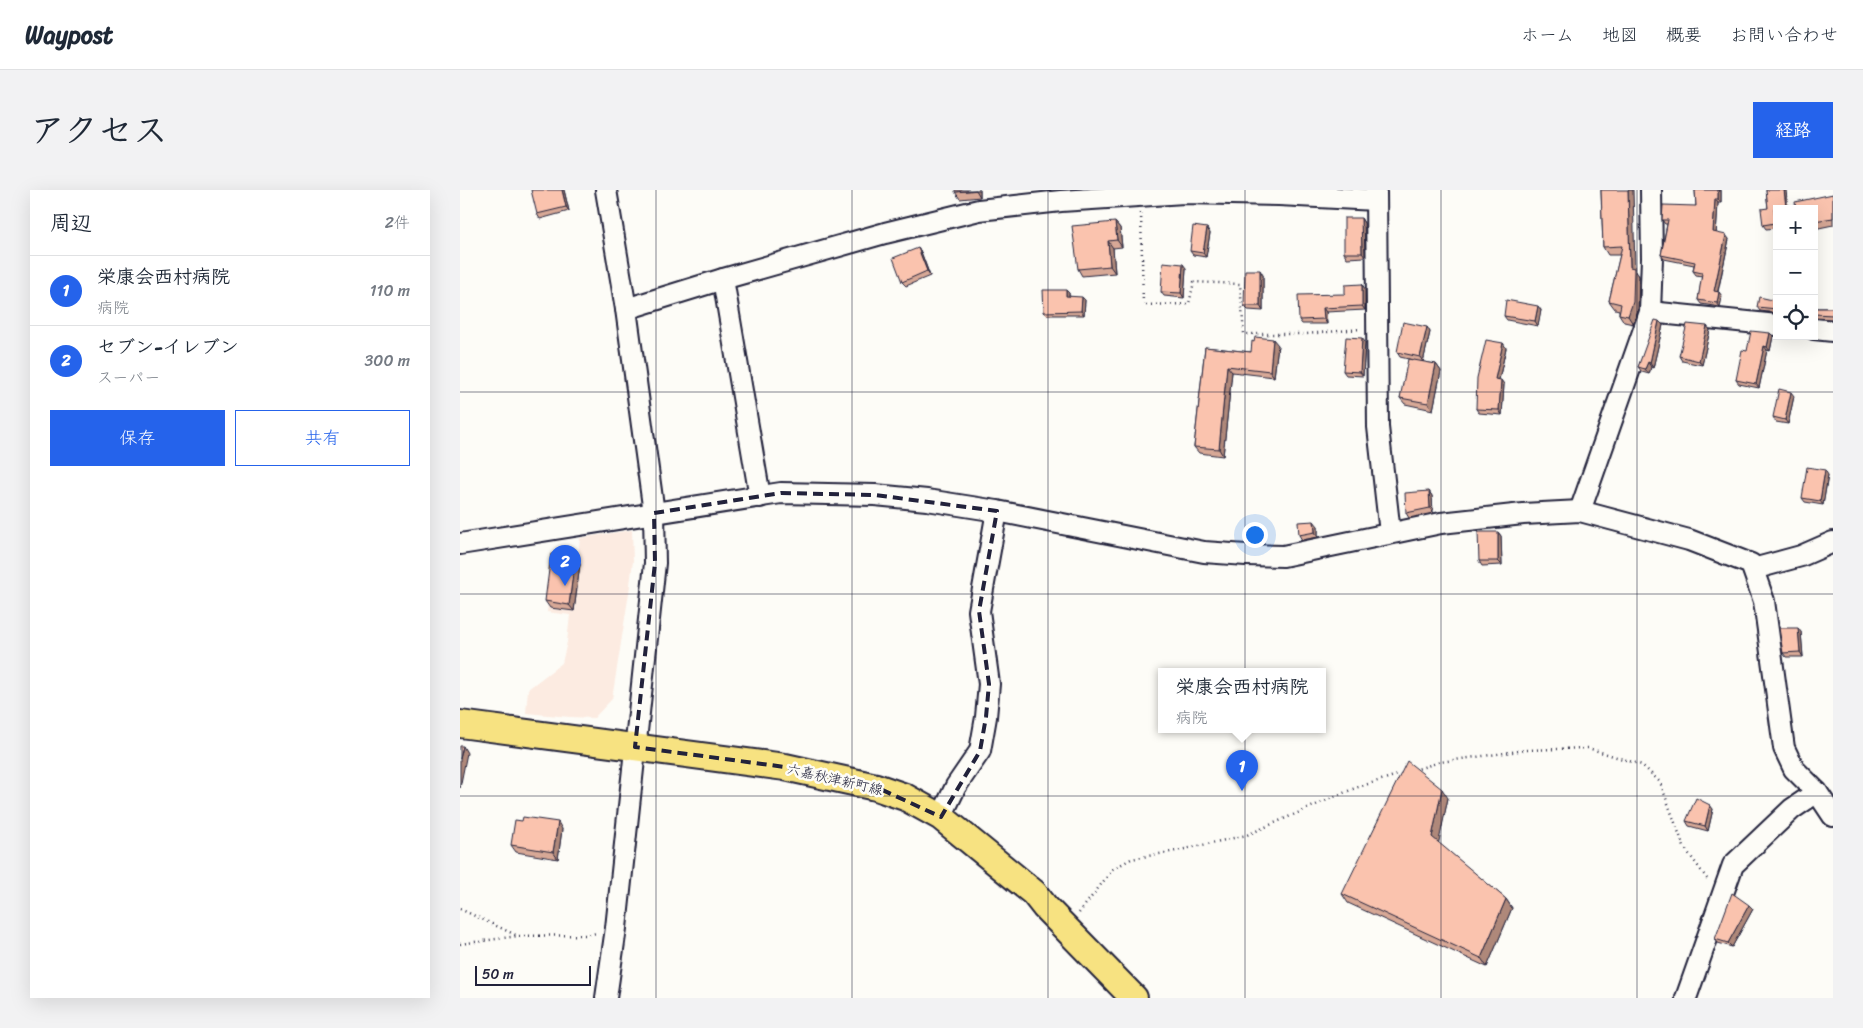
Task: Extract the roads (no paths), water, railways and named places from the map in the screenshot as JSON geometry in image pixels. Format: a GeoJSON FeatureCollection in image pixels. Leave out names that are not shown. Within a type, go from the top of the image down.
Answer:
{"type":"FeatureCollection","features":[{"type":"Feature","properties":{"kind":"main road","name":"六嘉秋津新町線"},"geometry":{"type":"LineString","coordinates":[[460,724],[785,767],[876,787],[905,797],[942,817],[1034,892],[1045,907],[1134,998]]}},
{"type":"Feature","properties":{"kind":"street"},"geometry":{"type":"LineString","coordinates":[[606,190],[626,309],[654,513],[655,563],[616,928],[606,998]]}},
{"type":"Feature","properties":{"kind":"street"},"geometry":{"type":"LineString","coordinates":[[1580,511],[1650,312],[1652,258],[1651,190]]}},
{"type":"Feature","properties":{"kind":"street"},"geometry":{"type":"LineString","coordinates":[[626,309],[723,279],[886,233],[978,210],[1061,201],[1184,193],[1376,195],[1378,427],[1390,533]]}},
{"type":"Feature","properties":{"kind":"street"},"geometry":{"type":"LineString","coordinates":[[723,279],[760,497]]}},
{"type":"Feature","properties":{"kind":"street"},"geometry":{"type":"LineString","coordinates":[[1650,312],[1773,325]]}},
{"type":"Feature","properties":{"kind":"street"},"geometry":{"type":"LineString","coordinates":[[1818,329],[1833,331]]}},
{"type":"Feature","properties":{"kind":"street"},"geometry":{"type":"LineString","coordinates":[[460,544],[780,493],[875,495],[927,500],[997,511],[1204,552],[1283,556],[1441,523],[1523,514],[1580,511],[1688,540],[1751,564],[1764,600],[1784,748],[1794,769],[1817,792],[1833,816]]}},
{"type":"Feature","properties":{"kind":"street"},"geometry":{"type":"LineString","coordinates":[[942,817],[956,786],[980,751],[989,684],[979,611],[997,511]]}},
{"type":"Feature","properties":{"kind":"street"},"geometry":{"type":"LineString","coordinates":[[1753,569],[1801,556],[1833,542]]}},
{"type":"Feature","properties":{"kind":"street"},"geometry":{"type":"LineString","coordinates":[[1686,998],[1733,865],[1792,809],[1817,792]]}},
{"type":"Feature","properties":{"kind":"place","name":"セブン-イレブン"},"geometry":{"type":"Point","coordinates":[565,586]}},
{"type":"Feature","properties":{"kind":"place","name":"栄康会西村病院"},"geometry":{"type":"Point","coordinates":[1242,791]}}]}
